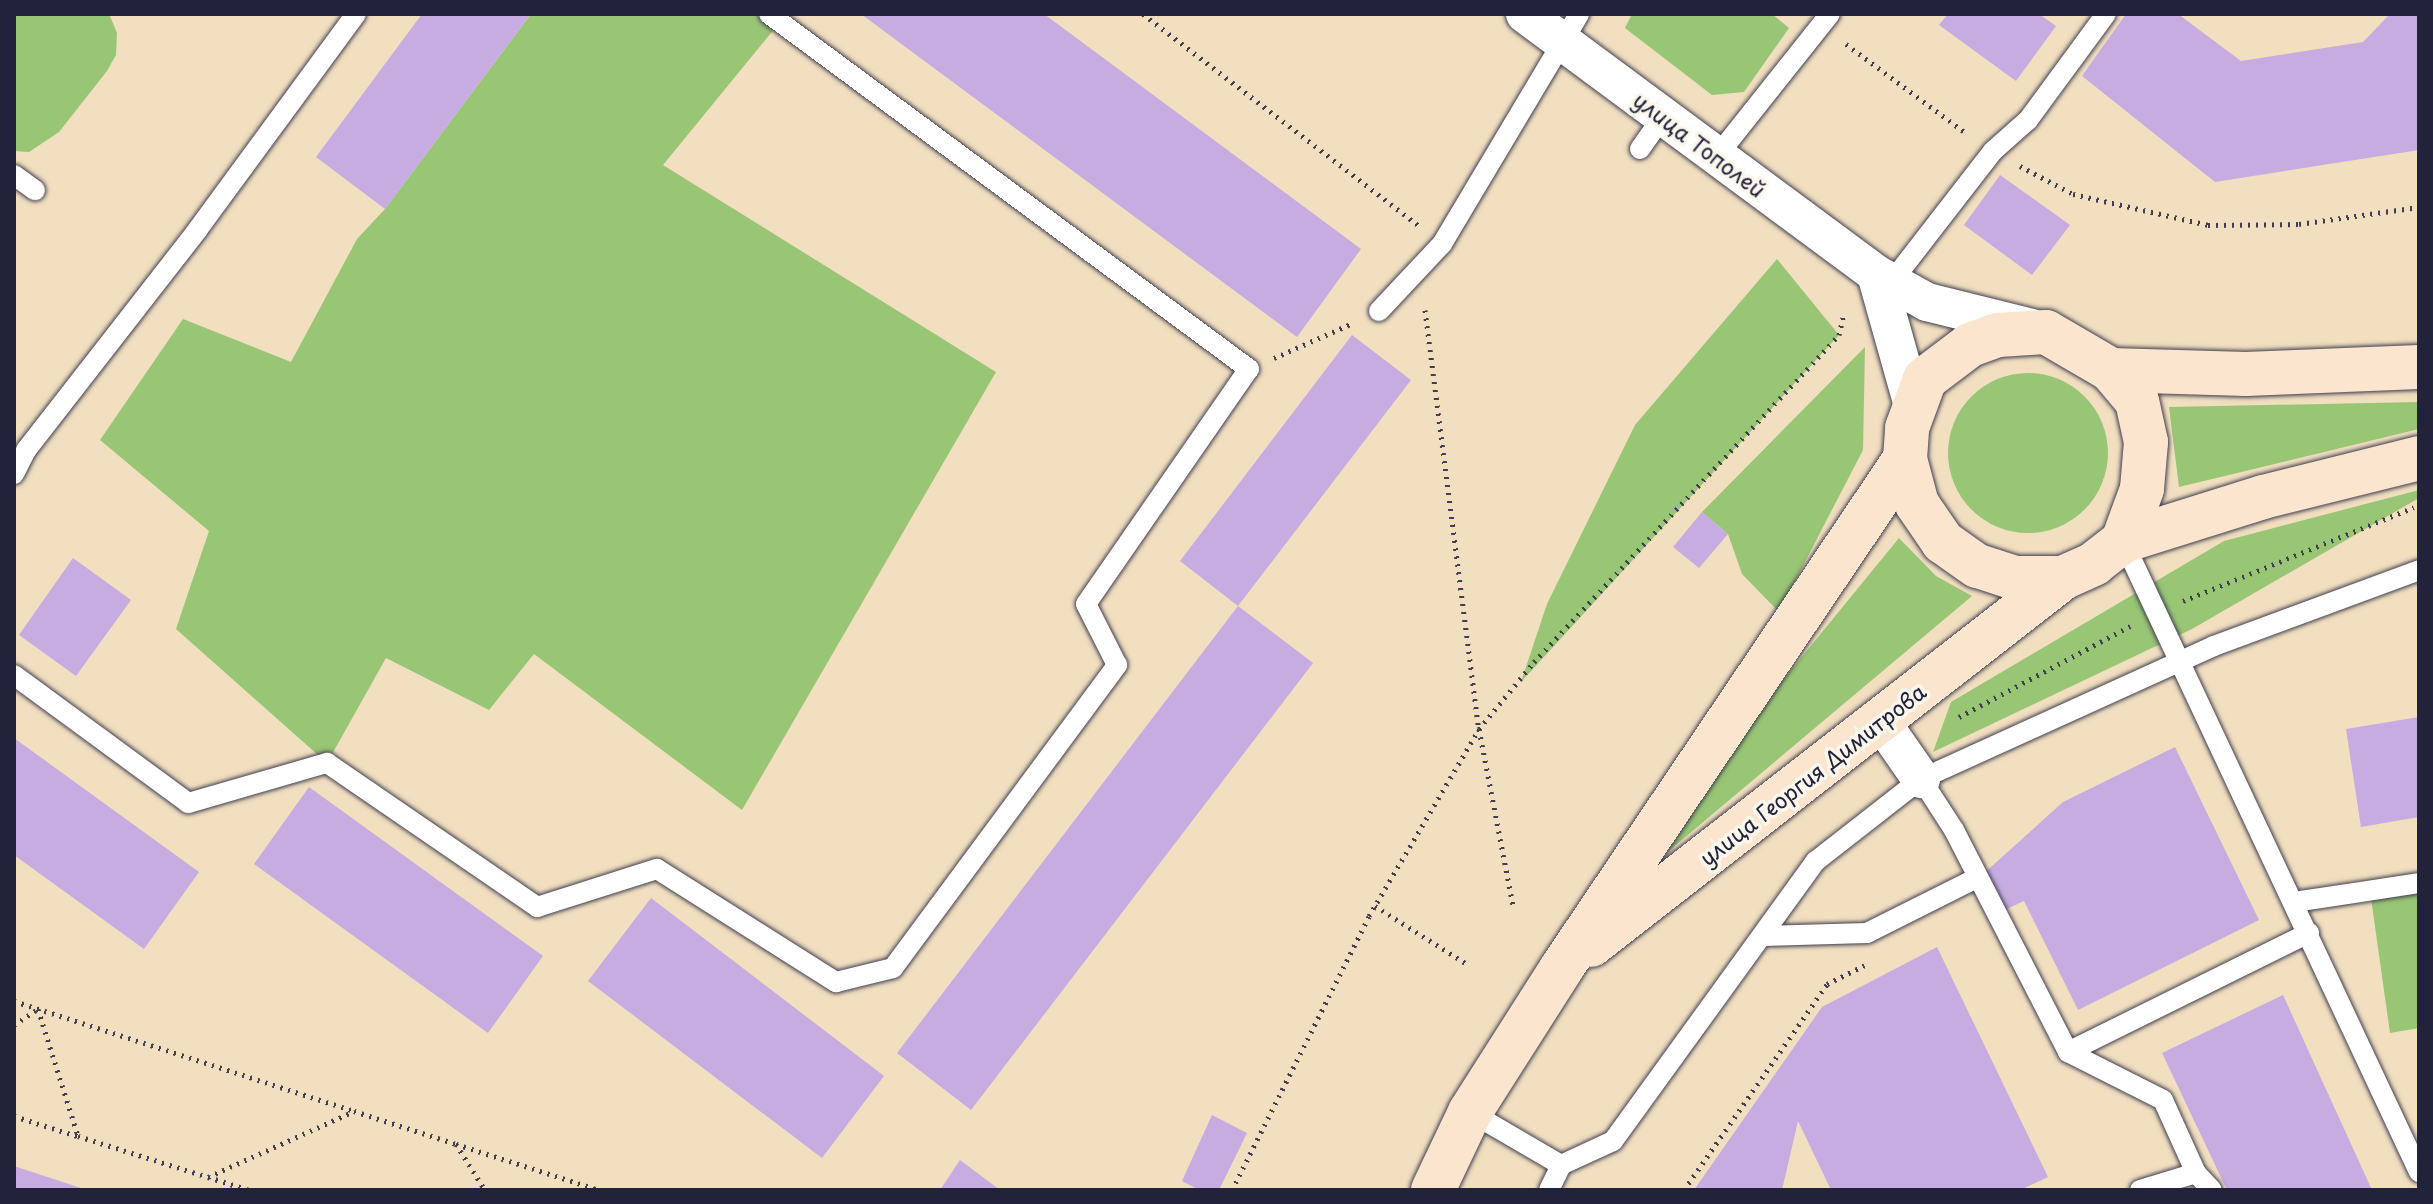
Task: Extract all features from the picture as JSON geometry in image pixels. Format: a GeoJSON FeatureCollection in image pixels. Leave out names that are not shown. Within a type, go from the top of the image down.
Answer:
{"type":"FeatureCollection","features":[{"type":"Feature","properties":{"kind":"main road"},"geometry":{"type":"LineString","coordinates":[[2123,541],[2142,489],[2146,442],[2137,401],[2111,370],[2046,332],[1998,335],[1970,345],[1925,379],[1913,406],[1905,459],[1917,504],[1943,542],[1977,566],[2015,578],[2063,578],[2123,541],[2263,497],[2419,458]]}},
{"type":"Feature","properties":{"kind":"main road"},"geometry":{"type":"LineString","coordinates":[[2111,370],[2246,374],[2419,367]]}},
{"type":"Feature","properties":{"kind":"main road","name":"улица Георгия Димитрова"},"geometry":{"type":"LineString","coordinates":[[1433,1190],[1470,1112],[1561,969],[1905,459]]}},
{"type":"Feature","properties":{"kind":"main road","name":"улица Георгия Димитрова"},"geometry":{"type":"LineString","coordinates":[[1561,969],[2063,578]]}},
{"type":"Feature","properties":{"kind":"street","name":"улица Тополей"},"geometry":{"type":"LineString","coordinates":[[1525,14],[1569,27],[1663,116],[1885,277],[1927,302],[2046,332]]}},
{"type":"Feature","properties":{"kind":"street"},"geometry":{"type":"LineString","coordinates":[[1885,277],[1913,406]]}},
{"type":"Feature","properties":{"kind":"street"},"geometry":{"type":"LineString","coordinates":[[1880,720],[1921,779]]}},
{"type":"Feature","properties":{"kind":"lane"},"geometry":{"type":"LineString","coordinates":[[14,474],[27,449],[198,229],[356,14]]}},
{"type":"Feature","properties":{"kind":"lane"},"geometry":{"type":"LineString","coordinates":[[14,675],[188,803],[327,763],[537,907],[657,869],[836,982],[893,968],[1117,665],[1086,604],[1249,369],[769,14]]}},
{"type":"Feature","properties":{"kind":"lane"},"geometry":{"type":"LineString","coordinates":[[1885,277],[1993,151],[2028,120],[2106,14]]}},
{"type":"Feature","properties":{"kind":"lane"},"geometry":{"type":"LineString","coordinates":[[1717,156],[1825,20]]}},
{"type":"Feature","properties":{"kind":"lane"},"geometry":{"type":"LineString","coordinates":[[1379,311],[1442,244],[1569,27]]}},
{"type":"Feature","properties":{"kind":"lane"},"geometry":{"type":"LineString","coordinates":[[1640,149],[1663,116]]}},
{"type":"Feature","properties":{"kind":"lane"},"geometry":{"type":"LineString","coordinates":[[14,175],[35,190]]}},
{"type":"Feature","properties":{"kind":"lane"},"geometry":{"type":"LineString","coordinates":[[2123,541],[2419,1172]]}},
{"type":"Feature","properties":{"kind":"lane"},"geometry":{"type":"LineString","coordinates":[[1549,1190],[1561,1165],[1613,1141],[1816,861],[1921,779],[2180,661],[2419,570]]}},
{"type":"Feature","properties":{"kind":"lane"},"geometry":{"type":"LineString","coordinates":[[1921,779],[2068,1052],[2163,1100],[2196,1173],[2212,1190]]}},
{"type":"Feature","properties":{"kind":"lane"},"geometry":{"type":"LineString","coordinates":[[1763,936],[1867,933],[1977,878]]}},
{"type":"Feature","properties":{"kind":"lane"},"geometry":{"type":"LineString","coordinates":[[2294,902],[2419,883]]}},
{"type":"Feature","properties":{"kind":"lane"},"geometry":{"type":"LineString","coordinates":[[2068,1052],[2309,933]]}},
{"type":"Feature","properties":{"kind":"lane"},"geometry":{"type":"LineString","coordinates":[[1470,1112],[1561,1165]]}},
{"type":"Feature","properties":{"kind":"lane"},"geometry":{"type":"LineString","coordinates":[[2140,1190],[2196,1173]]}},
{"type":"Feature","properties":{"kind":"path"},"geometry":{"type":"LineString","coordinates":[[1143,14],[1442,244],[1424,312],[1479,729],[1513,906]]}},
{"type":"Feature","properties":{"kind":"path"},"geometry":{"type":"LineString","coordinates":[[1825,20],[1993,151],[2073,194],[2208,225],[2299,224],[2419,207]]}},
{"type":"Feature","properties":{"kind":"path"},"geometry":{"type":"LineString","coordinates":[[1249,369],[1379,311]]}},
{"type":"Feature","properties":{"kind":"path"},"geometry":{"type":"LineString","coordinates":[[1232,1190],[1375,906],[1479,729],[1545,650],[1839,335]]}},
{"type":"Feature","properties":{"kind":"path"},"geometry":{"type":"LineString","coordinates":[[1952,721],[2157,612],[2419,505]]}},
{"type":"Feature","properties":{"kind":"path"},"geometry":{"type":"LineString","coordinates":[[1375,906],[1467,964]]}},
{"type":"Feature","properties":{"kind":"path"},"geometry":{"type":"LineString","coordinates":[[1684,1190],[1827,984],[1869,963]]}},
{"type":"Feature","properties":{"kind":"path"},"geometry":{"type":"LineString","coordinates":[[14,1001],[599,1190]]}},
{"type":"Feature","properties":{"kind":"path"},"geometry":{"type":"LineString","coordinates":[[14,1025],[38,1009]]}},
{"type":"Feature","properties":{"kind":"path"},"geometry":{"type":"LineString","coordinates":[[38,1009],[78,1136]]}},
{"type":"Feature","properties":{"kind":"path"},"geometry":{"type":"LineString","coordinates":[[208,1177],[354,1111]]}},
{"type":"Feature","properties":{"kind":"path"},"geometry":{"type":"LineString","coordinates":[[14,1116],[249,1190]]}},
{"type":"Feature","properties":{"kind":"path"},"geometry":{"type":"LineString","coordinates":[[456,1144],[485,1190]]}},
{"type":"Feature","properties":{"kind":"green space"},"geometry":{"type":"Polygon","coordinates":[[[14,14],[109,14],[117,33],[116,55],[107,71],[59,132],[29,152],[14,151],[14,14]]]}},
{"type":"Feature","properties":{"kind":"green space"},"geometry":{"type":"Polygon","coordinates":[[[531,14],[764,14],[780,22],[663,165],[996,372],[742,810],[534,654],[489,710],[386,658],[327,763],[176,629],[209,531],[100,440],[183,319],[291,362],[357,239],[385,209],[531,14]]]}},
{"type":"Feature","properties":{"kind":"green space"},"geometry":{"type":"Polygon","coordinates":[[[1632,14],[1772,14],[1789,28],[1744,92],[1712,95],[1625,28],[1632,14]]]}},
{"type":"Feature","properties":{"kind":"green space"},"geometry":{"type":"Polygon","coordinates":[[[1777,259],[1839,335],[1521,682],[1547,604],[1635,425],[1777,259]]]}},
{"type":"Feature","properties":{"kind":"green space"},"geometry":{"type":"Polygon","coordinates":[[[1865,347],[1863,450],[1779,612],[1742,574],[1728,534],[1702,512],[1865,347]]]}},
{"type":"Feature","properties":{"kind":"green space"},"geometry":{"type":"Polygon","coordinates":[[[2028,373],[2058,379],[2084,397],[2102,423],[2108,453],[2102,483],[2084,509],[2058,527],[2028,533],[1998,527],[1972,509],[1954,483],[1948,453],[1954,423],[1972,397],[1998,379],[2028,373]]]}},
{"type":"Feature","properties":{"kind":"green space"},"geometry":{"type":"Polygon","coordinates":[[[2419,402],[2419,429],[2179,487],[2169,407],[2419,402]]]}},
{"type":"Feature","properties":{"kind":"green space"},"geometry":{"type":"Polygon","coordinates":[[[2419,490],[2419,498],[2192,629],[1933,752],[1951,702],[2224,541],[2419,490]]]}},
{"type":"Feature","properties":{"kind":"green space"},"geometry":{"type":"Polygon","coordinates":[[[1899,538],[1936,576],[1972,596],[1639,876],[1630,867],[1899,538]]]}},
{"type":"Feature","properties":{"kind":"green space"},"geometry":{"type":"Polygon","coordinates":[[[2419,885],[2419,1028],[2390,1033],[2370,891],[2419,885]]]}},
{"type":"Feature","properties":{"kind":"building"},"geometry":{"type":"Polygon","coordinates":[[[422,14],[531,14],[385,209],[316,157],[422,14]]]}},
{"type":"Feature","properties":{"kind":"building"},"geometry":{"type":"Polygon","coordinates":[[[861,14],[1044,14],[1361,249],[1297,337],[861,14]]]}},
{"type":"Feature","properties":{"kind":"building"},"geometry":{"type":"Polygon","coordinates":[[[1948,14],[2039,14],[2056,26],[2016,81],[1939,25],[1948,14]]]}},
{"type":"Feature","properties":{"kind":"building"},"geometry":{"type":"Polygon","coordinates":[[[2126,14],[2178,14],[2241,61],[2363,42],[2390,14],[2419,14],[2419,150],[2215,182],[2082,76],[2126,14]]]}},
{"type":"Feature","properties":{"kind":"building"},"geometry":{"type":"Polygon","coordinates":[[[2000,175],[2070,225],[2032,275],[1964,225],[2000,175]]]}},
{"type":"Feature","properties":{"kind":"building"},"geometry":{"type":"Polygon","coordinates":[[[1352,335],[1411,380],[1238,606],[1180,561],[1352,335]]]}},
{"type":"Feature","properties":{"kind":"building"},"geometry":{"type":"Polygon","coordinates":[[[1702,512],[1728,534],[1699,568],[1673,547],[1702,512]]]}},
{"type":"Feature","properties":{"kind":"building"},"geometry":{"type":"Polygon","coordinates":[[[73,558],[131,600],[76,676],[19,635],[73,558]]]}},
{"type":"Feature","properties":{"kind":"building"},"geometry":{"type":"Polygon","coordinates":[[[1238,606],[1313,663],[971,1110],[897,1053],[1238,606]]]}},
{"type":"Feature","properties":{"kind":"building"},"geometry":{"type":"Polygon","coordinates":[[[2419,717],[2419,817],[2361,827],[2346,729],[2419,717]]]}},
{"type":"Feature","properties":{"kind":"building"},"geometry":{"type":"Polygon","coordinates":[[[14,738],[199,872],[144,949],[14,855],[14,738]]]}},
{"type":"Feature","properties":{"kind":"building"},"geometry":{"type":"Polygon","coordinates":[[[2175,747],[2259,920],[2078,1010],[2024,901],[1998,913],[1981,876],[2063,802],[2175,747]]]}},
{"type":"Feature","properties":{"kind":"building"},"geometry":{"type":"Polygon","coordinates":[[[309,787],[543,956],[488,1033],[254,864],[309,787]]]}},
{"type":"Feature","properties":{"kind":"building"},"geometry":{"type":"Polygon","coordinates":[[[651,898],[884,1076],[822,1158],[588,981],[651,898]]]}},
{"type":"Feature","properties":{"kind":"building"},"geometry":{"type":"Polygon","coordinates":[[[1937,947],[2048,1177],[2020,1190],[1831,1190],[1798,1121],[1782,1190],[1694,1190],[1822,1007],[1937,947]]]}},
{"type":"Feature","properties":{"kind":"building"},"geometry":{"type":"Polygon","coordinates":[[[2283,995],[2372,1190],[2227,1190],[2162,1053],[2283,995]]]}},
{"type":"Feature","properties":{"kind":"building"},"geometry":{"type":"Polygon","coordinates":[[[1212,1115],[1247,1133],[1219,1190],[1199,1190],[1182,1181],[1212,1115]]]}},
{"type":"Feature","properties":{"kind":"building"},"geometry":{"type":"Polygon","coordinates":[[[960,1160],[1000,1190],[940,1190],[960,1160]]]}},
{"type":"Feature","properties":{"kind":"building"},"geometry":{"type":"Polygon","coordinates":[[[14,1166],[84,1189],[84,1190],[14,1190],[14,1166]]]}}]}
